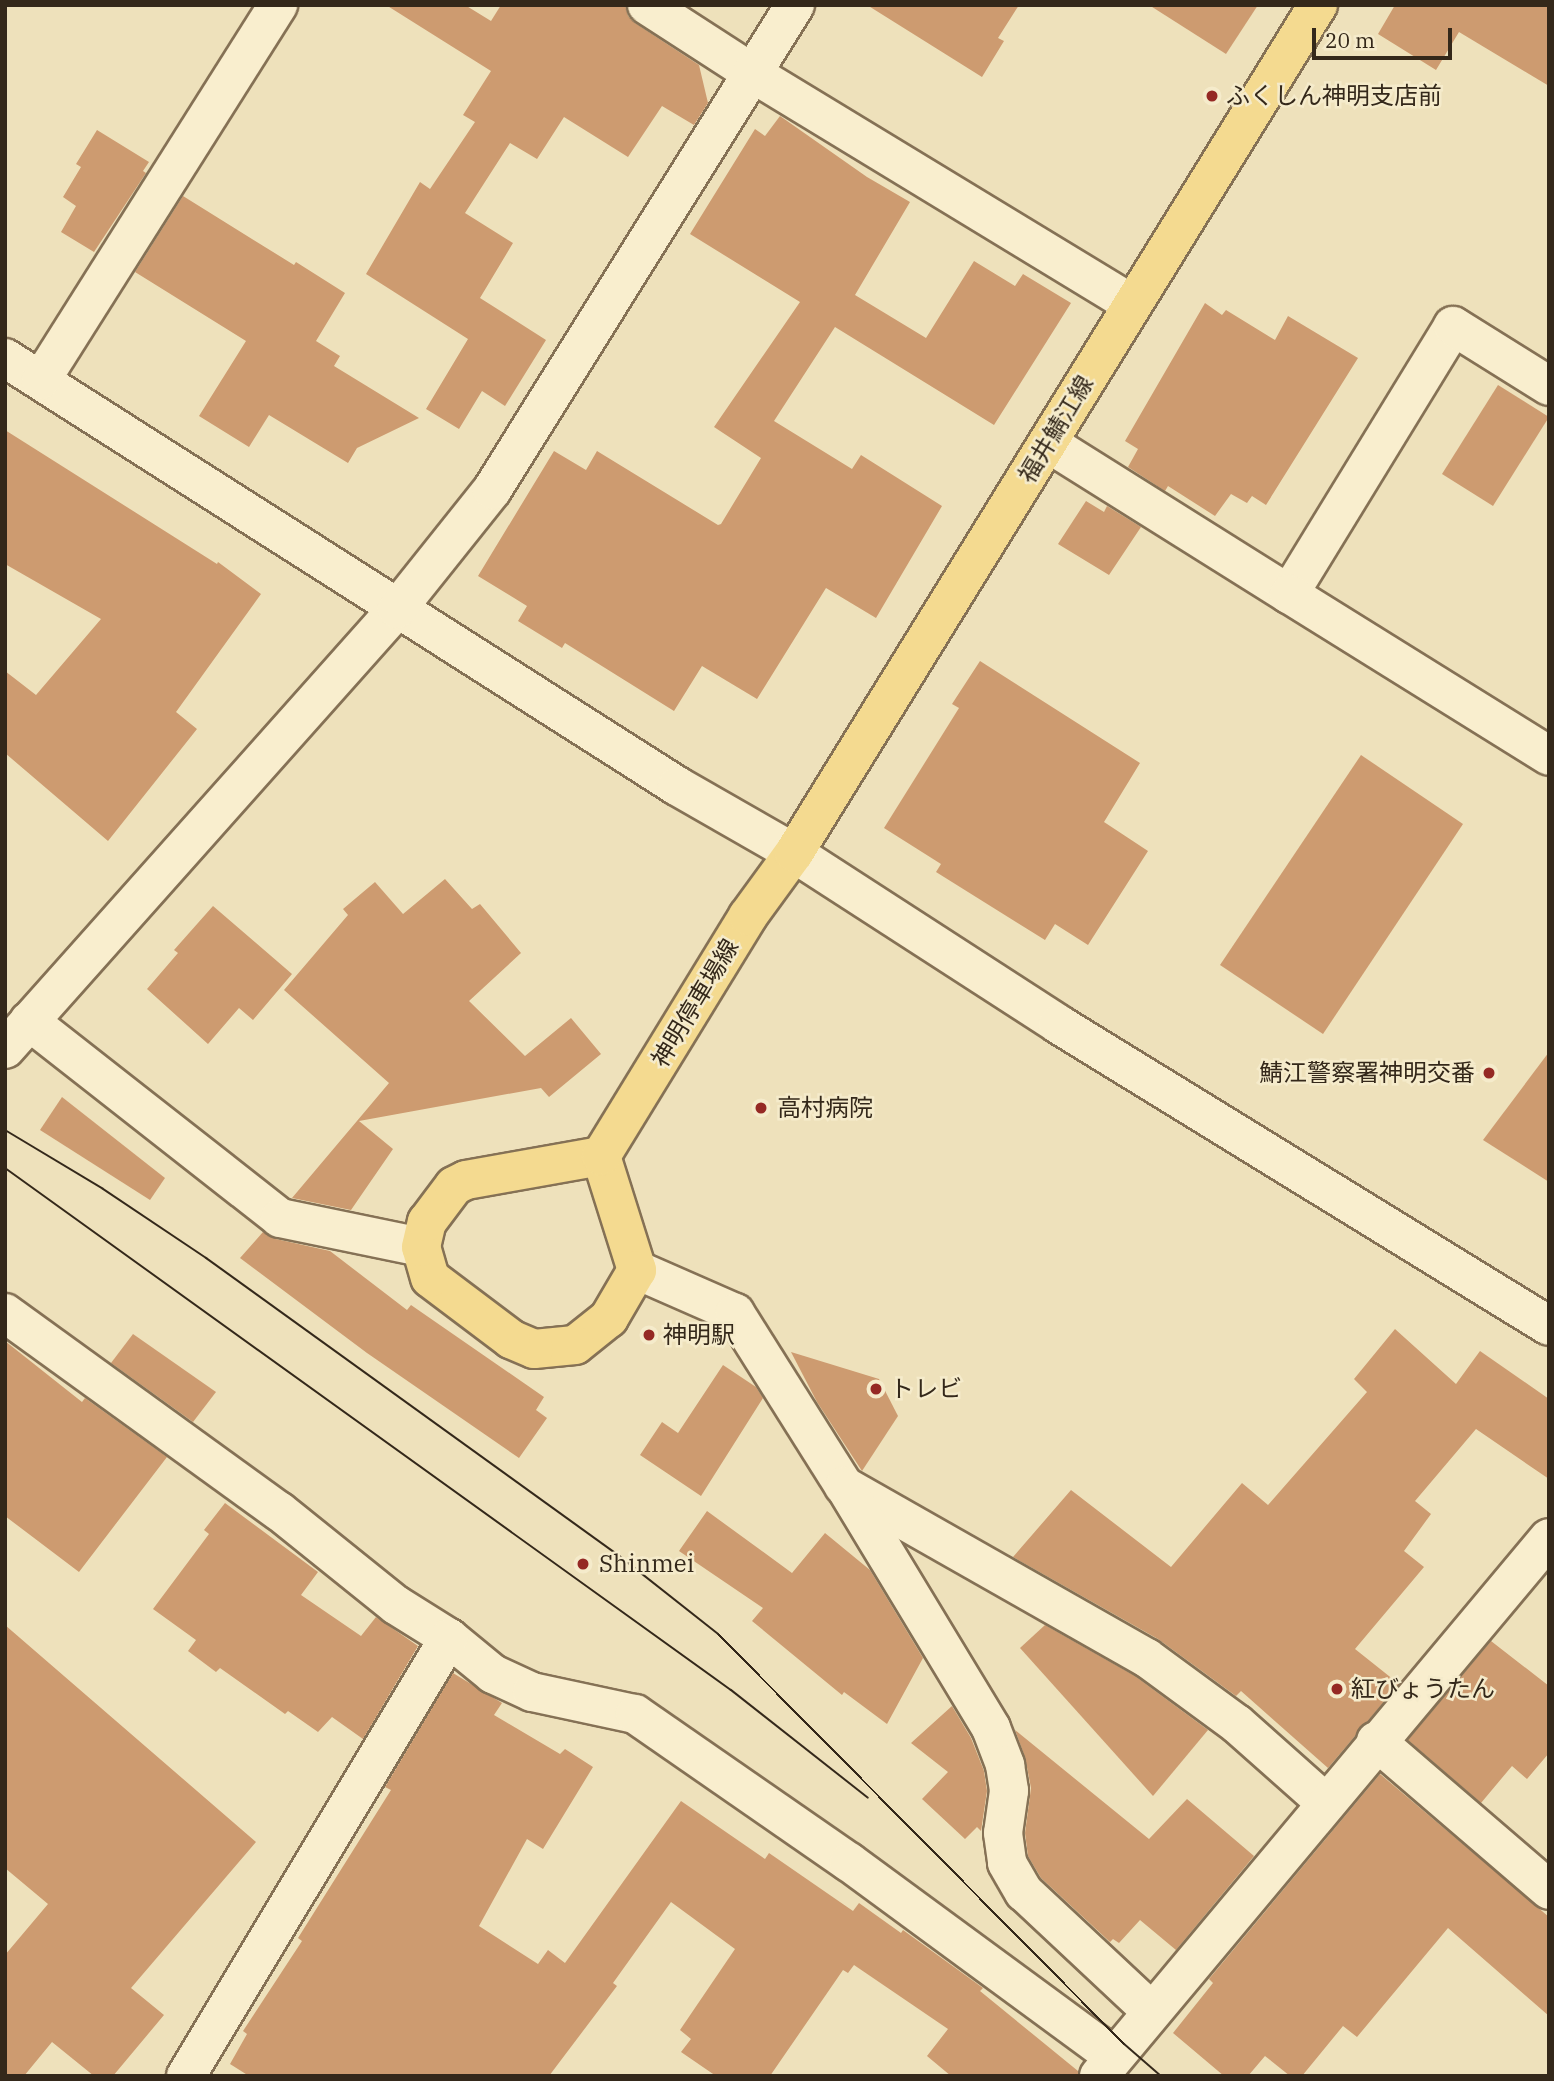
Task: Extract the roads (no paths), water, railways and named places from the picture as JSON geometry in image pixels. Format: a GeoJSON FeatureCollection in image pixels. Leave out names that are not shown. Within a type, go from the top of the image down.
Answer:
{"type":"FeatureCollection","features":[{"type":"Feature","properties":{"kind":"main road","name":"福井鯖江線"},"geometry":{"type":"LineString","coordinates":[[794,853],[1048,443],[1131,303],[1318,5]]}},
{"type":"Feature","properties":{"kind":"main road","name":"神明停車場線"},"geometry":{"type":"LineString","coordinates":[[601,1156],[748,916],[794,853]]}},
{"type":"Feature","properties":{"kind":"main road"},"geometry":{"type":"LineString","coordinates":[[601,1156],[637,1270],[609,1318],[575,1345],[534,1349],[511,1339],[430,1279],[421,1247],[428,1222],[439,1203],[454,1186],[466,1180],[601,1156]]}},
{"type":"Feature","properties":{"kind":"street"},"geometry":{"type":"LineString","coordinates":[[41,380],[278,5]]}},
{"type":"Feature","properties":{"kind":"street"},"geometry":{"type":"LineString","coordinates":[[646,5],[752,73],[1131,303]]}},
{"type":"Feature","properties":{"kind":"street"},"geometry":{"type":"LineString","coordinates":[[421,1247],[280,1218],[14,1032],[397,609],[492,490],[795,5]]}},
{"type":"Feature","properties":{"kind":"street"},"geometry":{"type":"LineString","coordinates":[[1289,594],[1453,326],[1549,386]]}},
{"type":"Feature","properties":{"kind":"street"},"geometry":{"type":"LineString","coordinates":[[5,358],[677,786],[794,853],[1058,1024],[1549,1326]]}},
{"type":"Feature","properties":{"kind":"street"},"geometry":{"type":"LineString","coordinates":[[1048,443],[1549,756]]}},
{"type":"Feature","properties":{"kind":"street"},"geometry":{"type":"LineString","coordinates":[[637,1270],[735,1313],[844,1486],[990,1728],[1005,1765],[1009,1791],[1003,1833],[1007,1864],[1024,1892],[1151,2011]]}},
{"type":"Feature","properties":{"kind":"street"},"geometry":{"type":"LineString","coordinates":[[5,1313],[279,1511],[396,1605],[449,1638],[493,1674],[532,1692],[635,1714],[849,1862],[1106,2066],[1549,1538]]}},
{"type":"Feature","properties":{"kind":"street"},"geometry":{"type":"LineString","coordinates":[[844,1486],[1147,1658],[1237,1724],[1325,1802]]}},
{"type":"Feature","properties":{"kind":"street"},"geometry":{"type":"LineString","coordinates":[[186,2076],[449,1638]]}},
{"type":"Feature","properties":{"kind":"street"},"geometry":{"type":"LineString","coordinates":[[1376,1741],[1549,1890]]}},
{"type":"Feature","properties":{"kind":"tram line"},"geometry":{"type":"LineString","coordinates":[[5,1130],[103,1189],[206,1258],[618,1555],[718,1634],[1124,2044],[1161,2076]]}},
{"type":"Feature","properties":{"kind":"tram line"},"geometry":{"type":"LineString","coordinates":[[5,1168],[731,1690],[868,1798]]}},
{"type":"Feature","properties":{"kind":"place","name":"ふくしん神明支店前"},"geometry":{"type":"Point","coordinates":[1212,96]}},
{"type":"Feature","properties":{"kind":"place","name":"鯖江警察署神明交番"},"geometry":{"type":"Point","coordinates":[1489,1073]}},
{"type":"Feature","properties":{"kind":"place","name":"高村病院"},"geometry":{"type":"Point","coordinates":[761,1108]}},
{"type":"Feature","properties":{"kind":"place","name":"神明駅"},"geometry":{"type":"Point","coordinates":[649,1335]}},
{"type":"Feature","properties":{"kind":"place","name":"トレビ"},"geometry":{"type":"Point","coordinates":[876,1389]}},
{"type":"Feature","properties":{"kind":"place","name":"Shinmei"},"geometry":{"type":"Point","coordinates":[583,1564]}},
{"type":"Feature","properties":{"kind":"place","name":"紅びょうたん"},"geometry":{"type":"Point","coordinates":[1337,1689]}}]}
